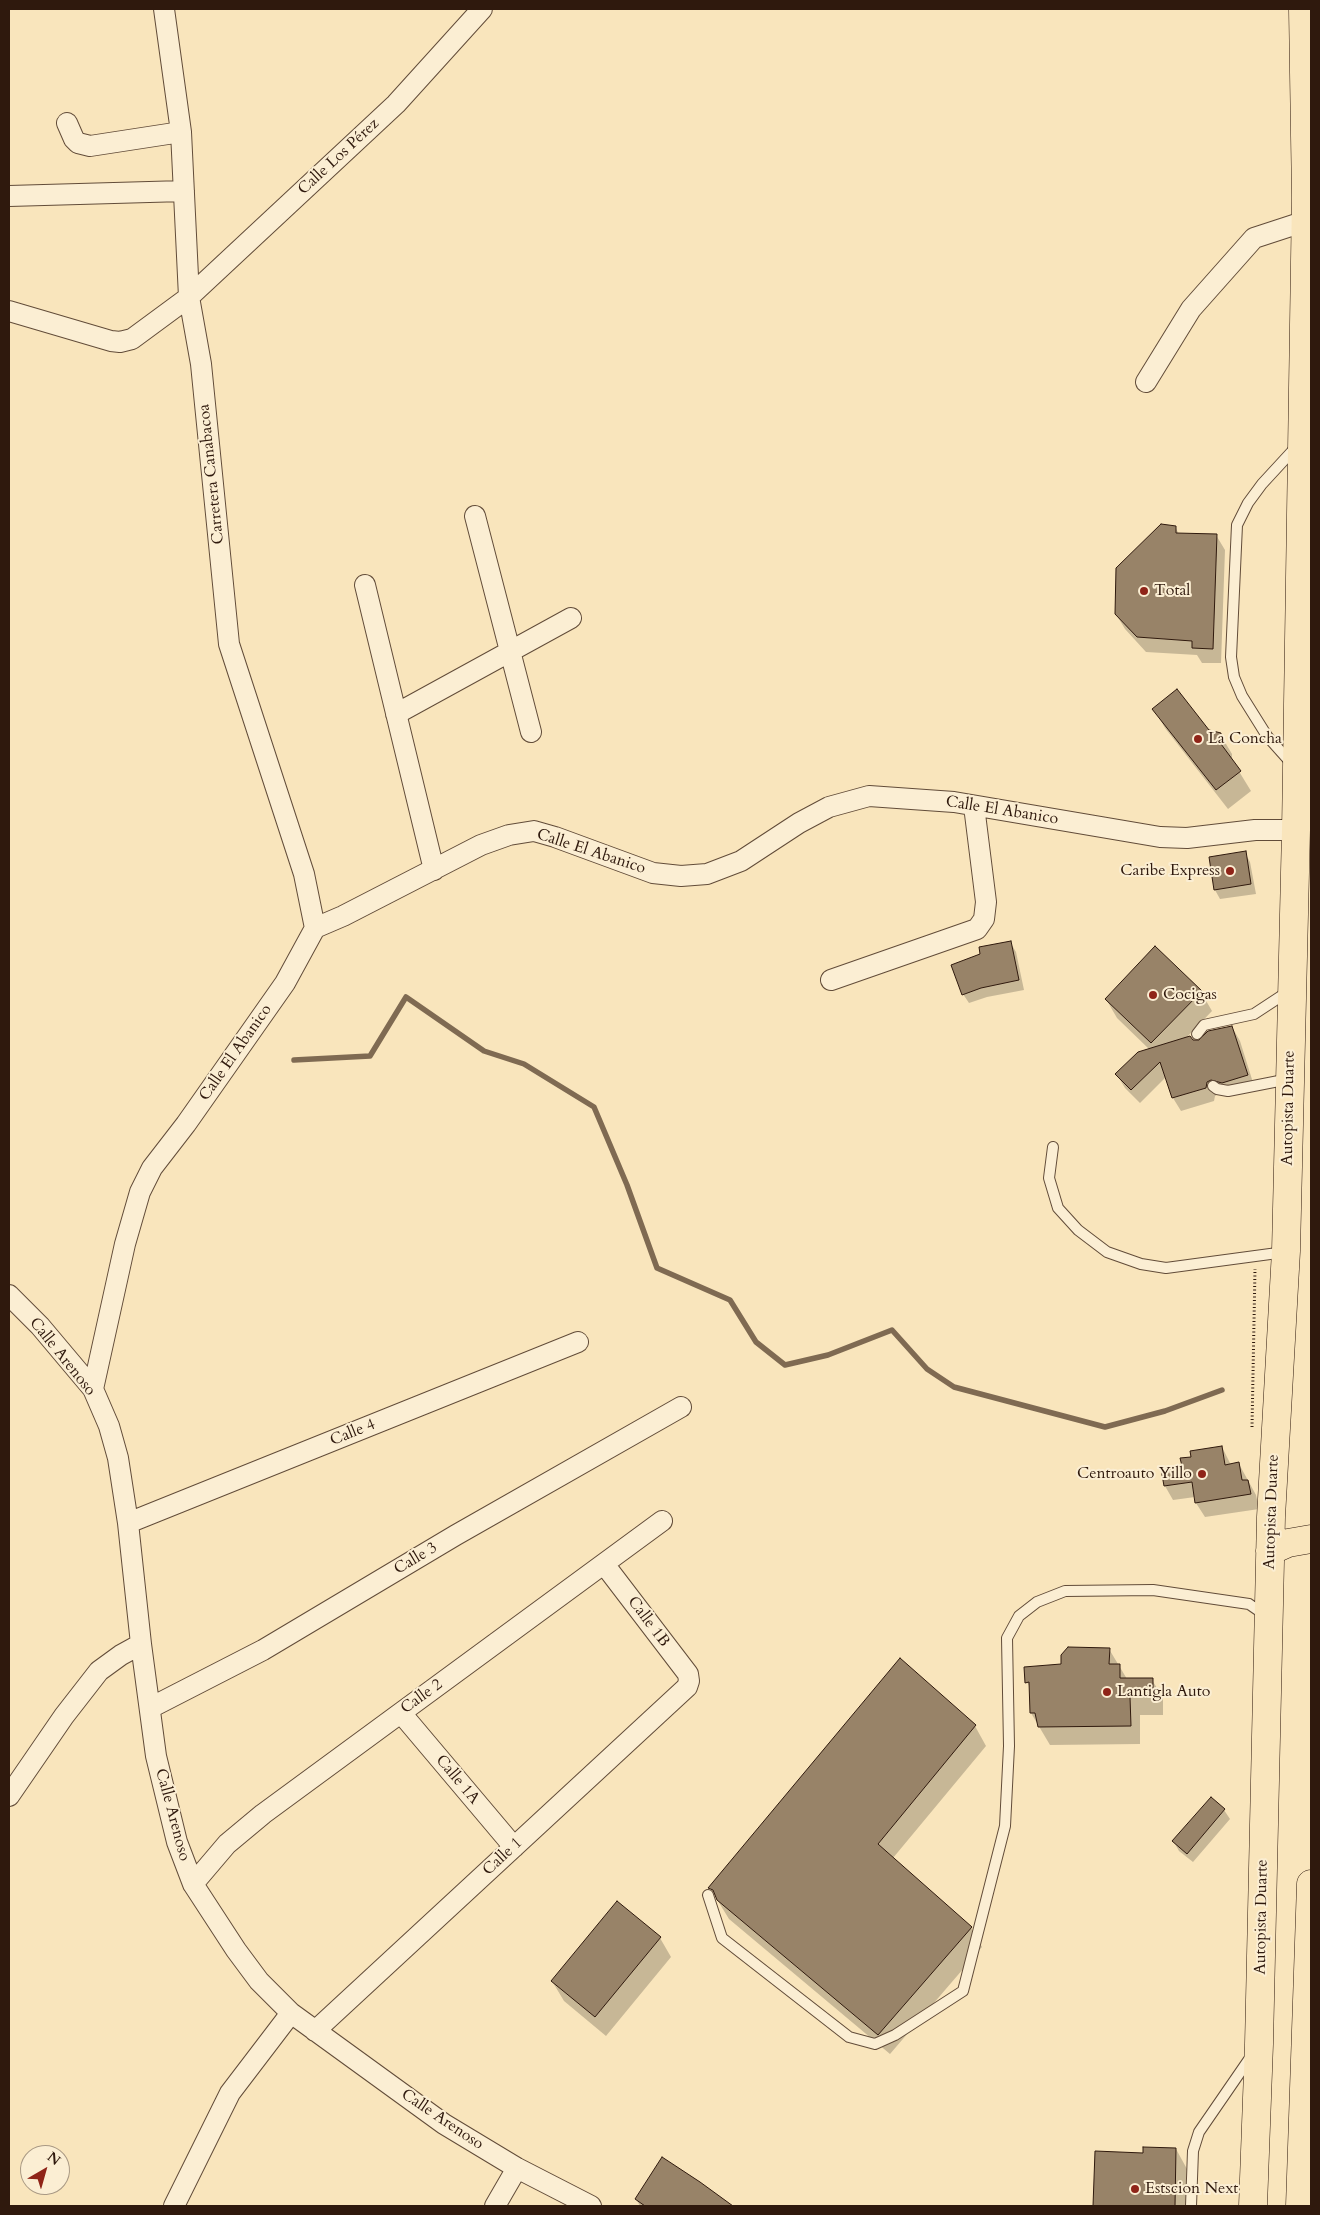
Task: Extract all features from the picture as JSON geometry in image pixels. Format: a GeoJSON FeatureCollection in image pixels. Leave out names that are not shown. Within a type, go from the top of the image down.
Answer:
{"type":"FeatureCollection","features":[{"type":"Feature","properties":{"kind":"highway","name":"Autopista Duarte"},"geometry":{"type":"LineString","coordinates":[[1253,2206],[1259,2044],[1271,1518],[1286,1251],[1296,830],[1306,222],[1303,9]]}},
{"type":"Feature","properties":{"kind":"highway"},"geometry":{"type":"LineString","coordinates":[[1271,1518],[1300,1527],[1311,1527]]}},
{"type":"Feature","properties":{"kind":"highway"},"geometry":{"type":"LineString","coordinates":[[1270,1551],[1288,1543],[1311,1539]]}},
{"type":"Feature","properties":{"kind":"highway"},"geometry":{"type":"LineString","coordinates":[[1300,2206],[1311,1884]]}},
{"type":"Feature","properties":{"kind":"street","name":"Carretera Canabacoa"},"geometry":{"type":"LineString","coordinates":[[164,9],[181,132],[190,297],[201,364],[229,644],[304,874],[315,928]]}},
{"type":"Feature","properties":{"kind":"street","name":"Calle Los Pérez"},"geometry":{"type":"LineString","coordinates":[[9,311],[120,342],[132,339],[190,297],[396,104],[482,9]]}},
{"type":"Feature","properties":{"kind":"street"},"geometry":{"type":"LineString","coordinates":[[67,123],[74,139],[78,143],[90,146],[181,132]]}},
{"type":"Feature","properties":{"kind":"street"},"geometry":{"type":"LineString","coordinates":[[9,196],[184,191]]}},
{"type":"Feature","properties":{"kind":"street"},"geometry":{"type":"LineString","coordinates":[[1146,382],[1191,309],[1254,238],[1306,222]]}},
{"type":"Feature","properties":{"kind":"street"},"geometry":{"type":"LineString","coordinates":[[475,516],[531,732]]}},
{"type":"Feature","properties":{"kind":"street"},"geometry":{"type":"LineString","coordinates":[[365,585],[434,870]]}},
{"type":"Feature","properties":{"kind":"street"},"geometry":{"type":"LineString","coordinates":[[396,714],[571,618]]}},
{"type":"Feature","properties":{"kind":"street","name":"Calle El Abanico"},"geometry":{"type":"LineString","coordinates":[[93,1389],[125,1244],[140,1192],[152,1168],[186,1124],[285,983],[315,928],[343,916],[481,845],[509,835],[534,831],[653,873],[681,876],[707,874],[740,861],[799,823],[828,807],[869,796],[954,802],[1160,837],[1187,838],[1255,830],[1296,830]]}},
{"type":"Feature","properties":{"kind":"street"},"geometry":{"type":"LineString","coordinates":[[831,980],[977,929],[984,919],[986,902],[974,806]]}},
{"type":"Feature","properties":{"kind":"street","name":"Calle Arenoso"},"geometry":{"type":"LineString","coordinates":[[9,1295],[40,1326],[93,1389],[109,1426],[118,1458],[128,1523],[141,1644],[156,1756],[176,1842],[192,1884],[236,1950],[259,1980],[291,2013],[444,2124],[517,2168],[591,2206]]}},
{"type":"Feature","properties":{"kind":"street","name":"Calle 4"},"geometry":{"type":"LineString","coordinates":[[128,1523],[578,1342]]}},
{"type":"Feature","properties":{"kind":"street","name":"Calle 3"},"geometry":{"type":"LineString","coordinates":[[150,1708],[263,1650],[456,1535],[681,1407]]}},
{"type":"Feature","properties":{"kind":"street","name":"Calle 2"},"geometry":{"type":"LineString","coordinates":[[192,1884],[227,1844],[256,1820],[662,1521]]}},
{"type":"Feature","properties":{"kind":"street","name":"Calle 1B"},"geometry":{"type":"LineString","coordinates":[[604,1564],[688,1674],[689,1681]]}},
{"type":"Feature","properties":{"kind":"street"},"geometry":{"type":"LineString","coordinates":[[9,1796],[64,1716],[99,1671],[121,1654],[141,1644]]}},
{"type":"Feature","properties":{"kind":"street","name":"Calle 1"},"geometry":{"type":"LineString","coordinates":[[315,2031],[686,1687],[689,1681]]}},
{"type":"Feature","properties":{"kind":"street","name":"Calle 1A"},"geometry":{"type":"LineString","coordinates":[[401,1712],[514,1847]]}},
{"type":"Feature","properties":{"kind":"street"},"geometry":{"type":"LineString","coordinates":[[174,2206],[230,2093],[291,2013]]}},
{"type":"Feature","properties":{"kind":"street"},"geometry":{"type":"LineString","coordinates":[[495,2206],[517,2168]]}},
{"type":"Feature","properties":{"kind":"lane"},"geometry":{"type":"LineString","coordinates":[[1296,767],[1267,736],[1242,696],[1234,677],[1230,657],[1237,526],[1248,503],[1262,484],[1303,439]]}},
{"type":"Feature","properties":{"kind":"lane"},"geometry":{"type":"LineString","coordinates":[[1197,1034],[1204,1025],[1254,1014],[1292,989]]}},
{"type":"Feature","properties":{"kind":"lane"},"geometry":{"type":"LineString","coordinates":[[1213,1086],[1217,1089],[1228,1091],[1290,1079]]}},
{"type":"Feature","properties":{"kind":"lane"},"geometry":{"type":"LineString","coordinates":[[1053,1147],[1049,1178],[1058,1208],[1078,1230],[1107,1252],[1141,1264],[1166,1268],[1286,1251]]}},
{"type":"Feature","properties":{"kind":"lane"},"geometry":{"type":"LineString","coordinates":[[708,1895],[722,1938],[849,2037],[875,2044],[895,2035],[963,1992],[1005,1826],[1009,1746],[1007,1638],[1019,1616],[1037,1602],[1065,1591],[1153,1590],[1250,1604],[1268,1617]]}},
{"type":"Feature","properties":{"kind":"lane"},"geometry":{"type":"LineString","coordinates":[[1190,2206],[1193,2151],[1200,2132],[1259,2044]]}},
{"type":"Feature","properties":{"kind":"building"},"geometry":{"type":"Polygon","coordinates":[[[1161,524],[1176,526],[1176,533],[1217,534],[1213,649],[1192,648],[1192,641],[1137,637],[1115,614],[1116,568],[1161,524]]]}},
{"type":"Feature","properties":{"kind":"building","name":"La Concha"},"geometry":{"type":"Polygon","coordinates":[[[1177,689],[1209,730],[1221,733],[1221,744],[1241,771],[1216,790],[1152,709],[1177,689]]]}},
{"type":"Feature","properties":{"kind":"building","name":"Caribe Express"},"geometry":{"type":"Polygon","coordinates":[[[1246,851],[1251,884],[1214,890],[1209,857],[1246,851]]]}},
{"type":"Feature","properties":{"kind":"building"},"geometry":{"type":"Polygon","coordinates":[[[1011,941],[1019,980],[981,988],[962,995],[951,965],[980,954],[979,947],[1011,941]]]}},
{"type":"Feature","properties":{"kind":"building","name":"Cocigas"},"geometry":{"type":"Polygon","coordinates":[[[1155,946],[1202,991],[1151,1043],[1105,999],[1155,946]]]}},
{"type":"Feature","properties":{"kind":"building","name":"Cocigas"},"geometry":{"type":"Polygon","coordinates":[[[1232,1026],[1248,1075],[1222,1083],[1211,1080],[1207,1082],[1206,1088],[1172,1098],[1160,1062],[1131,1090],[1115,1074],[1138,1052],[1190,1036],[1193,1040],[1199,1040],[1208,1031],[1232,1026]]]}},
{"type":"Feature","properties":{"kind":"building","name":"Centroauto Yillo"},"geometry":{"type":"Polygon","coordinates":[[[1222,1446],[1225,1465],[1239,1462],[1242,1480],[1248,1480],[1251,1494],[1195,1503],[1192,1482],[1164,1486],[1161,1469],[1182,1466],[1180,1458],[1191,1457],[1190,1451],[1222,1446]]]}},
{"type":"Feature","properties":{"kind":"building","name":"Lantigla Auto"},"geometry":{"type":"Polygon","coordinates":[[[1068,1647],[1110,1648],[1109,1664],[1120,1664],[1120,1678],[1153,1678],[1153,1697],[1130,1697],[1131,1726],[1038,1727],[1035,1713],[1030,1713],[1029,1682],[1025,1683],[1024,1667],[1061,1664],[1061,1655],[1068,1647]]]}},
{"type":"Feature","properties":{"kind":"building"},"geometry":{"type":"Polygon","coordinates":[[[900,1658],[976,1725],[878,1844],[972,1927],[878,2035],[717,1900],[713,1890],[708,1888],[900,1658]]]}},
{"type":"Feature","properties":{"kind":"building"},"geometry":{"type":"Polygon","coordinates":[[[1211,1797],[1225,1809],[1187,1854],[1172,1841],[1211,1797]]]}},
{"type":"Feature","properties":{"kind":"building"},"geometry":{"type":"Polygon","coordinates":[[[617,1901],[661,1937],[595,2017],[551,1981],[617,1901]]]}},
{"type":"Feature","properties":{"kind":"building","name":"Estscion Next"},"geometry":{"type":"Polygon","coordinates":[[[1143,2147],[1176,2148],[1175,2206],[1093,2206],[1095,2151],[1143,2153],[1143,2147]]]}},
{"type":"Feature","properties":{"kind":"building"},"geometry":{"type":"Polygon","coordinates":[[[662,2157],[733,2206],[645,2206],[635,2199],[662,2157]]]}},
{"type":"Feature","properties":{"kind":"waterway"},"geometry":{"type":"LineString","coordinates":[[294,1060],[370,1056],[406,997],[484,1051],[524,1064],[594,1107],[627,1185],[657,1268],[730,1300],[756,1342],[785,1365],[828,1355],[892,1330],[927,1369],[954,1387],[1105,1427],[1165,1411],[1222,1390]]}},
{"type":"Feature","properties":{"kind":"place","name":"Total"},"geometry":{"type":"Point","coordinates":[1144,591]}},
{"type":"Feature","properties":{"kind":"place","name":"La Concha"},"geometry":{"type":"Point","coordinates":[1198,739]}},
{"type":"Feature","properties":{"kind":"place","name":"Caribe Express"},"geometry":{"type":"Point","coordinates":[1230,871]}},
{"type":"Feature","properties":{"kind":"place","name":"Cocigas"},"geometry":{"type":"Point","coordinates":[1153,995]}},
{"type":"Feature","properties":{"kind":"place","name":"Centroauto Yillo"},"geometry":{"type":"Point","coordinates":[1202,1474]}},
{"type":"Feature","properties":{"kind":"place","name":"Lantigla Auto"},"geometry":{"type":"Point","coordinates":[1107,1692]}},
{"type":"Feature","properties":{"kind":"place","name":"Estscion Next"},"geometry":{"type":"Point","coordinates":[1135,2189]}}]}
